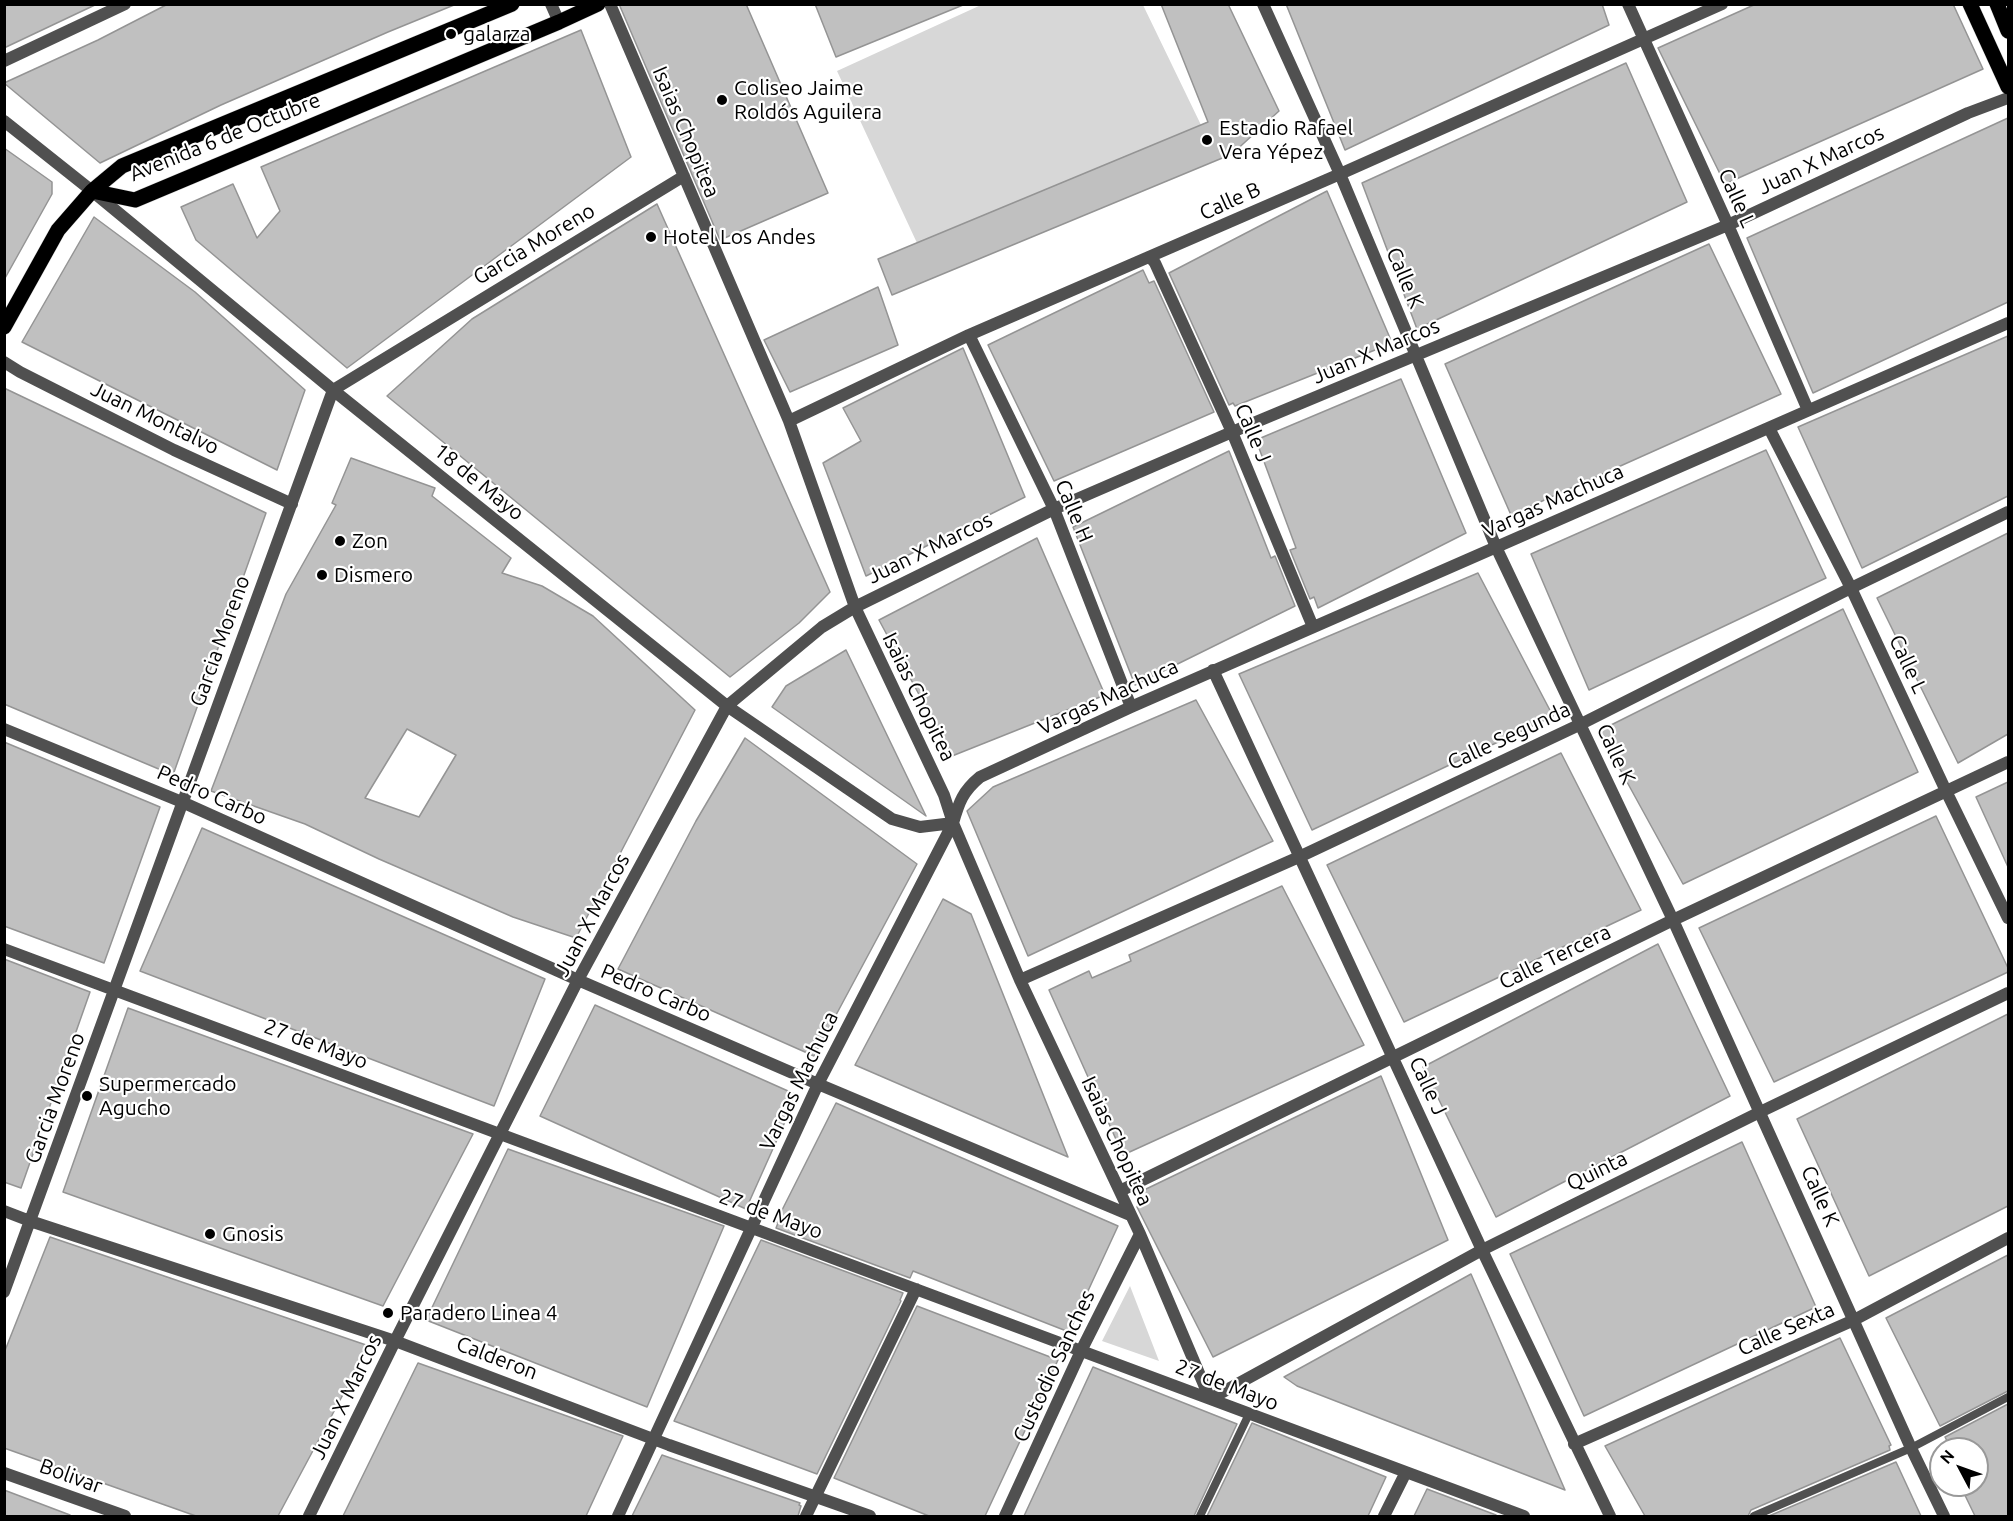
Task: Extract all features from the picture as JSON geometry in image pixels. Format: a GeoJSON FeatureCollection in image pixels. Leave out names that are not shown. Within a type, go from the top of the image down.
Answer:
{"type":"FeatureCollection","features":[{"type":"Feature","properties":{"kind":"main road","name":"Avenida 6 de Octubre"},"geometry":{"type":"LineString","coordinates":[[92,190],[122,166],[512,4]]}},
{"type":"Feature","properties":{"kind":"main road","name":"Avenida 6 de Octubre"},"geometry":{"type":"LineString","coordinates":[[92,190],[135,200],[597,4]]}},
{"type":"Feature","properties":{"kind":"main road"},"geometry":{"type":"LineString","coordinates":[[1970,4],[2008,87]]}},
{"type":"Feature","properties":{"kind":"main road"},"geometry":{"type":"LineString","coordinates":[[1997,4],[2008,31]]}},
{"type":"Feature","properties":{"kind":"main road"},"geometry":{"type":"LineString","coordinates":[[4,327],[58,230],[92,190]]}},
{"type":"Feature","properties":{"kind":"street"},"geometry":{"type":"LineString","coordinates":[[4,61],[125,4]]}},
{"type":"Feature","properties":{"kind":"street"},"geometry":{"type":"LineString","coordinates":[[551,4],[559,22]]}},
{"type":"Feature","properties":{"kind":"street","name":"Isaias Chopitea"},"geometry":{"type":"LineString","coordinates":[[610,4],[789,421],[855,607],[944,795],[953,823],[1020,980],[1140,1234],[1210,1399]]}},
{"type":"Feature","properties":{"kind":"street","name":"Calle K"},"geometry":{"type":"LineString","coordinates":[[1263,4],[1340,174],[1496,547],[1672,920],[1944,1516]]}},
{"type":"Feature","properties":{"kind":"street","name":"Calle L"},"geometry":{"type":"LineString","coordinates":[[1628,4],[1728,225],[1808,410]]}},
{"type":"Feature","properties":{"kind":"street","name":"Calle B"},"geometry":{"type":"LineString","coordinates":[[789,421],[969,335],[1340,174],[1722,4]]}},
{"type":"Feature","properties":{"kind":"street","name":"Juan X Marcos"},"geometry":{"type":"LineString","coordinates":[[309,1516],[578,980],[727,706],[822,627],[855,607],[1054,509],[1232,432],[1728,225],[1968,113],[2008,98]]}},
{"type":"Feature","properties":{"kind":"street","name":"18 de Mayo"},"geometry":{"type":"LineString","coordinates":[[4,121],[92,190],[333,390],[727,706],[892,819],[920,827],[953,823]]}},
{"type":"Feature","properties":{"kind":"street","name":"Garcia Moreno"},"geometry":{"type":"LineString","coordinates":[[4,1292],[333,390],[684,176]]}},
{"type":"Feature","properties":{"kind":"street","name":"Calle J"},"geometry":{"type":"LineString","coordinates":[[1150,257],[1155,263],[1232,432],[1313,627]]}},
{"type":"Feature","properties":{"kind":"street","name":"Vargas Machuca"},"geometry":{"type":"LineString","coordinates":[[618,1516],[818,1084],[953,823],[958,805],[967,788],[980,777],[1213,670],[2008,323]]}},
{"type":"Feature","properties":{"kind":"street","name":"Calle H"},"geometry":{"type":"LineString","coordinates":[[969,335],[1054,509],[1131,707]]}},
{"type":"Feature","properties":{"kind":"street","name":"Juan Montalvo"},"geometry":{"type":"LineString","coordinates":[[4,362],[174,450],[292,504]]}},
{"type":"Feature","properties":{"kind":"street","name":"Calle L"},"geometry":{"type":"LineString","coordinates":[[1769,428],[1851,588],[2008,918]]}},
{"type":"Feature","properties":{"kind":"street","name":"Calle Segunda"},"geometry":{"type":"LineString","coordinates":[[1020,980],[1299,857],[1581,724],[2008,512]]}},
{"type":"Feature","properties":{"kind":"street","name":"Calle J"},"geometry":{"type":"LineString","coordinates":[[1213,670],[1482,1250],[1610,1516]]}},
{"type":"Feature","properties":{"kind":"street","name":"Pedro Carbo"},"geometry":{"type":"LineString","coordinates":[[4,729],[182,802],[578,980],[1130,1215]]}},
{"type":"Feature","properties":{"kind":"street","name":"Calle Tercera"},"geometry":{"type":"LineString","coordinates":[[1120,1191],[1672,920],[2008,762]]}},
{"type":"Feature","properties":{"kind":"street","name":"27 de Mayo"},"geometry":{"type":"LineString","coordinates":[[4,949],[1524,1516]]}},
{"type":"Feature","properties":{"kind":"street","name":"Quinta"},"geometry":{"type":"LineString","coordinates":[[1210,1399],[1482,1250],[1760,1112],[2008,993]]}},
{"type":"Feature","properties":{"kind":"street","name":"Calderon"},"geometry":{"type":"LineString","coordinates":[[4,1211],[395,1341],[653,1438],[870,1516]]}},
{"type":"Feature","properties":{"kind":"street","name":"Custodio Sanches"},"geometry":{"type":"LineString","coordinates":[[1005,1516],[1081,1351],[1140,1234]]}},
{"type":"Feature","properties":{"kind":"street","name":"Calle Sexta"},"geometry":{"type":"LineString","coordinates":[[1574,1444],[1854,1320],[2008,1238]]}},
{"type":"Feature","properties":{"kind":"street"},"geometry":{"type":"LineString","coordinates":[[806,1516],[916,1289]]}},
{"type":"Feature","properties":{"kind":"street"},"geometry":{"type":"LineString","coordinates":[[1384,1516],[1406,1472]]}},
{"type":"Feature","properties":{"kind":"street","name":"Bolivar"},"geometry":{"type":"LineString","coordinates":[[4,1473],[125,1516]]}},
{"type":"Feature","properties":{"kind":"lane"},"geometry":{"type":"LineString","coordinates":[[1754,1516],[1911,1448],[2008,1397]]}},
{"type":"Feature","properties":{"kind":"lane"},"geometry":{"type":"LineString","coordinates":[[1200,1516],[1249,1414]]}},
{"type":"Feature","properties":{"kind":"shaded area"},"geometry":{"type":"Polygon","coordinates":[[[981,5],[1143,5],[1201,125],[917,243],[837,71],[981,5]]]}},
{"type":"Feature","properties":{"kind":"shaded area"},"geometry":{"type":"Polygon","coordinates":[[[1130,1286],[1159,1361],[1102,1341],[1130,1286]]]}},
{"type":"Feature","properties":{"kind":"building"},"geometry":{"type":"Polygon","coordinates":[[[4,4],[97,4],[4,48],[4,4]]]}},
{"type":"Feature","properties":{"kind":"building"},"geometry":{"type":"Polygon","coordinates":[[[168,4],[454,5],[221,105],[100,163],[4,83],[98,40],[168,4]]]}},
{"type":"Feature","properties":{"kind":"building","name":"Coliseo Jaime Roldós Aguilera"},"geometry":{"type":"Polygon","coordinates":[[[619,4],[746,4],[828,193],[720,240],[619,4]]]}},
{"type":"Feature","properties":{"kind":"building"},"geometry":{"type":"Polygon","coordinates":[[[815,4],[963,4],[963,5],[836,57],[815,4]]]}},
{"type":"Feature","properties":{"kind":"building","name":"Estadio Rafael Vera Yépez"},"geometry":{"type":"Polygon","coordinates":[[[1161,4],[1228,4],[1279,111],[1232,154],[892,295],[878,259],[1208,122],[1161,4]]]}},
{"type":"Feature","properties":{"kind":"building"},"geometry":{"type":"Polygon","coordinates":[[[1286,4],[1602,4],[1609,25],[1345,150],[1286,4]]]}},
{"type":"Feature","properties":{"kind":"building"},"geometry":{"type":"Polygon","coordinates":[[[1756,4],[1953,4],[1983,69],[1725,184],[1658,48],[1756,4]]]}},
{"type":"Feature","properties":{"kind":"building"},"geometry":{"type":"Polygon","coordinates":[[[581,30],[631,157],[347,368],[196,240],[181,207],[233,184],[257,238],[280,211],[261,167],[581,30]]]}},
{"type":"Feature","properties":{"kind":"building"},"geometry":{"type":"Polygon","coordinates":[[[1626,63],[1687,202],[1417,329],[1362,183],[1626,63]]]}},
{"type":"Feature","properties":{"kind":"building"},"geometry":{"type":"Polygon","coordinates":[[[2008,118],[2008,302],[1813,393],[1747,238],[2008,118]]]}},
{"type":"Feature","properties":{"kind":"building"},"geometry":{"type":"Polygon","coordinates":[[[4,148],[52,182],[52,194],[4,280],[4,148]]]}},
{"type":"Feature","properties":{"kind":"building"},"geometry":{"type":"Polygon","coordinates":[[[1327,191],[1390,338],[1390,344],[1235,406],[1233,403],[1229,405],[1169,273],[1327,191]]]}},
{"type":"Feature","properties":{"kind":"building"},"geometry":{"type":"Polygon","coordinates":[[[657,204],[830,592],[799,623],[730,677],[387,396],[472,319],[657,204]]]}},
{"type":"Feature","properties":{"kind":"building"},"geometry":{"type":"Polygon","coordinates":[[[94,217],[195,292],[305,390],[277,470],[22,342],[94,217]]]}},
{"type":"Feature","properties":{"kind":"building"},"geometry":{"type":"Polygon","coordinates":[[[1709,244],[1781,394],[1511,515],[1445,364],[1709,244]]]}},
{"type":"Feature","properties":{"kind":"building"},"geometry":{"type":"Polygon","coordinates":[[[1143,270],[1149,283],[1154,281],[1214,412],[1054,481],[988,345],[1143,270]]]}},
{"type":"Feature","properties":{"kind":"building"},"geometry":{"type":"Polygon","coordinates":[[[878,287],[898,345],[790,392],[764,340],[878,287]]]}},
{"type":"Feature","properties":{"kind":"building"},"geometry":{"type":"Polygon","coordinates":[[[2008,336],[2008,496],[1862,568],[1798,427],[2008,336]]]}},
{"type":"Feature","properties":{"kind":"building"},"geometry":{"type":"Polygon","coordinates":[[[963,348],[1025,497],[866,576],[823,463],[861,441],[843,408],[963,348]]]}},
{"type":"Feature","properties":{"kind":"building"},"geometry":{"type":"Polygon","coordinates":[[[1401,379],[1466,533],[1318,608],[1314,597],[1310,599],[1290,550],[1296,548],[1256,440],[1401,379]]]}},
{"type":"Feature","properties":{"kind":"building"},"geometry":{"type":"Polygon","coordinates":[[[4,388],[266,513],[173,775],[4,704],[4,388]]]}},
{"type":"Feature","properties":{"kind":"building"},"geometry":{"type":"Polygon","coordinates":[[[1766,450],[1826,578],[1589,690],[1531,554],[1766,450]]]}},
{"type":"Feature","properties":{"kind":"building"},"geometry":{"type":"Polygon","coordinates":[[[1229,451],[1271,558],[1275,556],[1295,606],[1135,685],[1073,527],[1229,451]]]}},
{"type":"Feature","properties":{"kind":"building"},"geometry":{"type":"Polygon","coordinates":[[[351,458],[435,488],[432,496],[511,558],[502,573],[542,586],[593,616],[695,710],[576,938],[513,917],[305,824],[211,791],[286,594],[336,505],[332,503],[351,458]],[[407,729],[365,798],[419,817],[456,755],[407,729]]]}},
{"type":"Feature","properties":{"kind":"building"},"geometry":{"type":"Polygon","coordinates":[[[2008,533],[2008,734],[1958,763],[1877,598],[2008,533]]]}},
{"type":"Feature","properties":{"kind":"building"},"geometry":{"type":"Polygon","coordinates":[[[1037,538],[1105,695],[952,756],[879,620],[1037,538]]]}},
{"type":"Feature","properties":{"kind":"building"},"geometry":{"type":"Polygon","coordinates":[[[1478,573],[1553,716],[1312,830],[1239,674],[1478,573]]]}},
{"type":"Feature","properties":{"kind":"building"},"geometry":{"type":"Polygon","coordinates":[[[1843,609],[1918,772],[1683,884],[1599,731],[1843,609]]]}},
{"type":"Feature","properties":{"kind":"building"},"geometry":{"type":"Polygon","coordinates":[[[846,650],[926,816],[772,707],[786,686],[846,650]]]}},
{"type":"Feature","properties":{"kind":"building"},"geometry":{"type":"Polygon","coordinates":[[[1196,700],[1273,841],[1028,956],[967,811],[993,787],[1196,700]]]}},
{"type":"Feature","properties":{"kind":"building"},"geometry":{"type":"Polygon","coordinates":[[[745,738],[917,864],[814,1056],[618,969],[696,821],[745,738]]]}},
{"type":"Feature","properties":{"kind":"building"},"geometry":{"type":"Polygon","coordinates":[[[4,742],[160,807],[104,963],[4,926],[4,742]]]}},
{"type":"Feature","properties":{"kind":"building"},"geometry":{"type":"Polygon","coordinates":[[[1561,753],[1641,910],[1404,1022],[1327,865],[1561,753]]]}},
{"type":"Feature","properties":{"kind":"building"},"geometry":{"type":"Polygon","coordinates":[[[2008,782],[2008,867],[1976,797],[2008,782]]]}},
{"type":"Feature","properties":{"kind":"building"},"geometry":{"type":"Polygon","coordinates":[[[1936,816],[2008,972],[1774,1082],[1699,928],[1936,816]]]}},
{"type":"Feature","properties":{"kind":"building"},"geometry":{"type":"Polygon","coordinates":[[[202,828],[545,979],[494,1106],[140,971],[202,828]]]}},
{"type":"Feature","properties":{"kind":"building"},"geometry":{"type":"Polygon","coordinates":[[[1282,886],[1364,1045],[1123,1155],[1049,990],[1089,971],[1092,978],[1131,961],[1129,955],[1282,886]]]}},
{"type":"Feature","properties":{"kind":"building"},"geometry":{"type":"Polygon","coordinates":[[[943,899],[971,914],[1068,1157],[855,1065],[943,899]]]}},
{"type":"Feature","properties":{"kind":"building"},"geometry":{"type":"Polygon","coordinates":[[[1658,944],[1730,1096],[1496,1217],[1423,1067],[1658,944]]]}},
{"type":"Feature","properties":{"kind":"building"},"geometry":{"type":"Polygon","coordinates":[[[4,959],[90,992],[21,1188],[4,1182],[4,959]]]}},
{"type":"Feature","properties":{"kind":"building"},"geometry":{"type":"Polygon","coordinates":[[[595,1005],[797,1095],[746,1209],[540,1116],[595,1005]]]}},
{"type":"Feature","properties":{"kind":"building"},"geometry":{"type":"Polygon","coordinates":[[[128,1008],[473,1134],[383,1306],[63,1192],[128,1008]]]}},
{"type":"Feature","properties":{"kind":"building"},"geometry":{"type":"Polygon","coordinates":[[[2008,1014],[2008,1206],[1869,1276],[1797,1119],[2008,1014]]]}},
{"type":"Feature","properties":{"kind":"building"},"geometry":{"type":"Polygon","coordinates":[[[1381,1076],[1448,1240],[1213,1357],[1137,1207],[1144,1190],[1381,1076]]]}},
{"type":"Feature","properties":{"kind":"building"},"geometry":{"type":"Polygon","coordinates":[[[836,1103],[1118,1226],[1069,1332],[913,1271],[910,1278],[776,1228],[778,1223],[776,1222],[836,1103]]]}},
{"type":"Feature","properties":{"kind":"building"},"geometry":{"type":"Polygon","coordinates":[[[1742,1142],[1816,1307],[1584,1416],[1510,1254],[1742,1142]]]}},
{"type":"Feature","properties":{"kind":"building"},"geometry":{"type":"Polygon","coordinates":[[[508,1149],[724,1226],[647,1407],[426,1320],[508,1149]]]}},
{"type":"Feature","properties":{"kind":"building"},"geometry":{"type":"Polygon","coordinates":[[[50,1237],[369,1346],[278,1516],[196,1516],[4,1448],[4,1353],[50,1237]]]}},
{"type":"Feature","properties":{"kind":"building"},"geometry":{"type":"Polygon","coordinates":[[[761,1240],[903,1293],[817,1474],[674,1421],[761,1240]]]}},
{"type":"Feature","properties":{"kind":"building"},"geometry":{"type":"Polygon","coordinates":[[[2008,1255],[2008,1391],[1940,1426],[1886,1318],[2008,1255]]]}},
{"type":"Feature","properties":{"kind":"building"},"geometry":{"type":"Polygon","coordinates":[[[1471,1274],[1565,1490],[1297,1386],[1284,1377],[1471,1274]]]}},
{"type":"Feature","properties":{"kind":"building"},"geometry":{"type":"Polygon","coordinates":[[[917,1306],[1058,1360],[985,1516],[929,1516],[834,1478],[917,1306]]]}},
{"type":"Feature","properties":{"kind":"building"},"geometry":{"type":"Polygon","coordinates":[[[1840,1338],[1891,1445],[1890,1450],[1751,1510],[1748,1516],[1645,1516],[1605,1446],[1840,1338]]]}},
{"type":"Feature","properties":{"kind":"building"},"geometry":{"type":"Polygon","coordinates":[[[418,1363],[623,1436],[586,1516],[343,1516],[418,1363]]]}},
{"type":"Feature","properties":{"kind":"building"},"geometry":{"type":"Polygon","coordinates":[[[1093,1367],[1237,1424],[1194,1516],[1024,1516],[1093,1367]]]}},
{"type":"Feature","properties":{"kind":"building"},"geometry":{"type":"Polygon","coordinates":[[[2008,1404],[2008,1516],[1975,1516],[1966,1497],[1989,1497],[1989,1437],[1945,1437],[2008,1404]]]}},
{"type":"Feature","properties":{"kind":"building"},"geometry":{"type":"Polygon","coordinates":[[[1252,1423],[1386,1477],[1368,1516],[1207,1516],[1252,1423]]]}},
{"type":"Feature","properties":{"kind":"building"},"geometry":{"type":"Polygon","coordinates":[[[662,1455],[800,1503],[798,1516],[632,1516],[662,1455]]]}},
{"type":"Feature","properties":{"kind":"building"},"geometry":{"type":"Polygon","coordinates":[[[1896,1462],[1921,1516],[1769,1516],[1896,1462]]]}},
{"type":"Feature","properties":{"kind":"building"},"geometry":{"type":"Polygon","coordinates":[[[1427,1489],[1496,1515],[1414,1516],[1427,1489]]]}},
{"type":"Feature","properties":{"kind":"building"},"geometry":{"type":"Polygon","coordinates":[[[4,1490],[70,1515],[70,1516],[4,1516],[4,1490]]]}},
{"type":"Feature","properties":{"kind":"place","name":"galarza"},"geometry":{"type":"Point","coordinates":[451,34]}},
{"type":"Feature","properties":{"kind":"place","name":"Coliseo Jaime Roldós Aguilera"},"geometry":{"type":"Point","coordinates":[722,100]}},
{"type":"Feature","properties":{"kind":"place","name":"Estadio Rafael Vera Yépez"},"geometry":{"type":"Point","coordinates":[1207,140]}},
{"type":"Feature","properties":{"kind":"place","name":"Hotel Los Andes"},"geometry":{"type":"Point","coordinates":[651,237]}},
{"type":"Feature","properties":{"kind":"place","name":"Zon"},"geometry":{"type":"Point","coordinates":[340,541]}},
{"type":"Feature","properties":{"kind":"place","name":"Dismero"},"geometry":{"type":"Point","coordinates":[322,575]}},
{"type":"Feature","properties":{"kind":"place","name":"Supermercado Agucho"},"geometry":{"type":"Point","coordinates":[87,1096]}},
{"type":"Feature","properties":{"kind":"place","name":"Gnosis"},"geometry":{"type":"Point","coordinates":[210,1234]}},
{"type":"Feature","properties":{"kind":"place","name":"Paradero Linea 4"},"geometry":{"type":"Point","coordinates":[388,1313]}}]}
